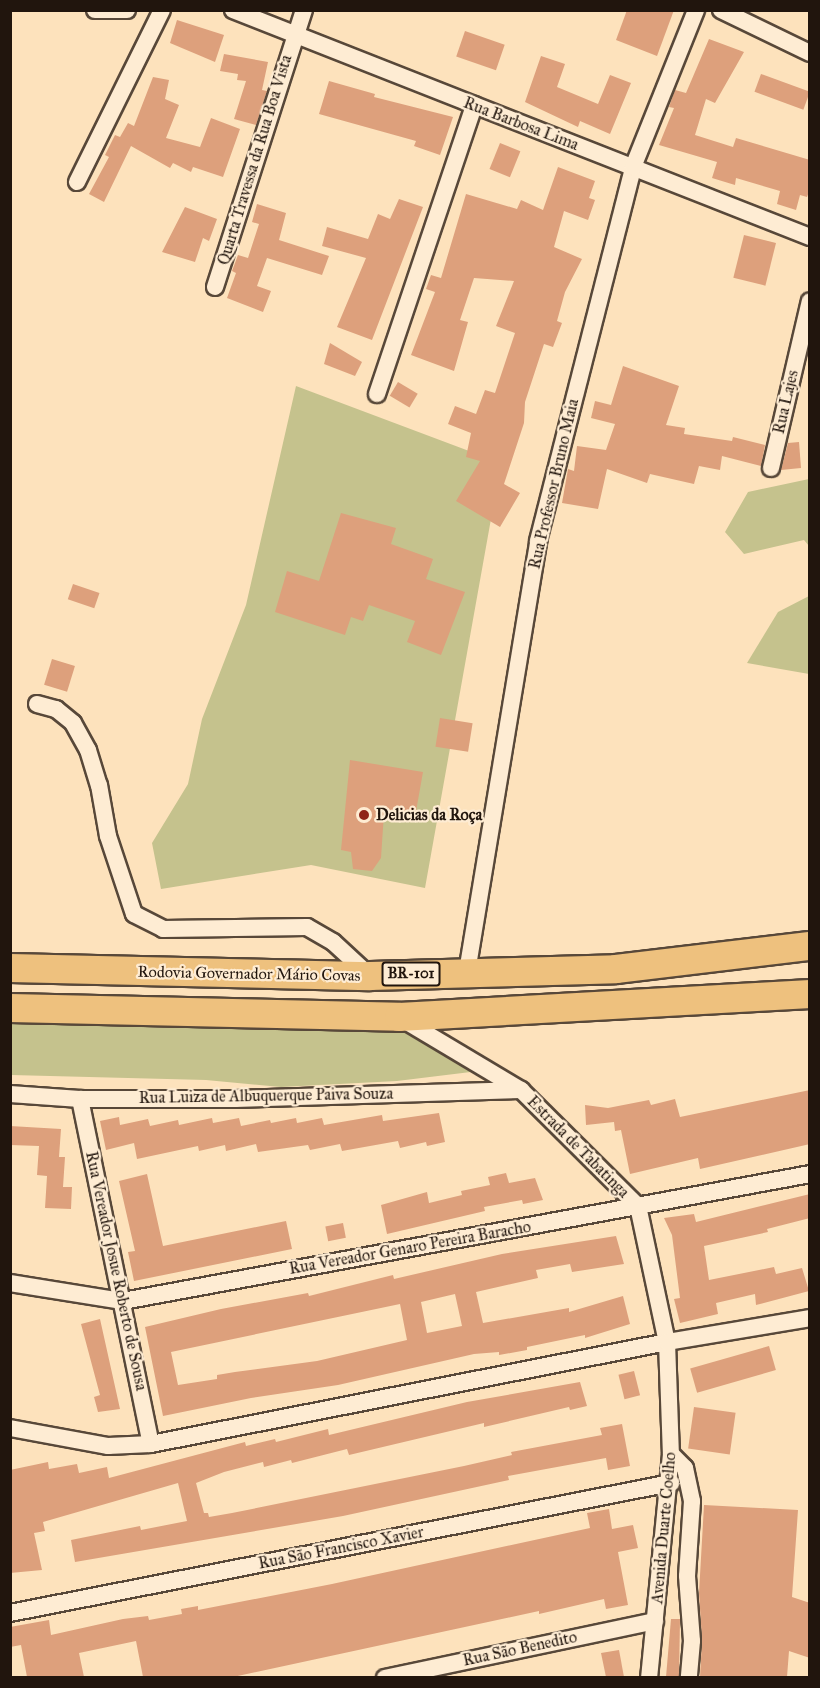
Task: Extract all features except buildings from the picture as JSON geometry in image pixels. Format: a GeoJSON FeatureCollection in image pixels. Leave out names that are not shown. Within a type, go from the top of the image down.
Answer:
{"type":"FeatureCollection","features":[{"type":"Feature","properties":{"kind":"highway","name":"Rodovia Governador Mário Covas"},"geometry":{"type":"LineString","coordinates":[[10,968],[370,976],[616,969],[810,946]]}},
{"type":"Feature","properties":{"kind":"highway"},"geometry":{"type":"LineString","coordinates":[[10,1008],[399,1017],[810,994]]}},
{"type":"Feature","properties":{"kind":"street"},"geometry":{"type":"LineString","coordinates":[[95,10],[127,10]]}},
{"type":"Feature","properties":{"kind":"street"},"geometry":{"type":"LineString","coordinates":[[77,182],[162,10]]}},
{"type":"Feature","properties":{"kind":"street","name":"Rua Barbosa Lima"},"geometry":{"type":"LineString","coordinates":[[233,10],[810,237]]}},
{"type":"Feature","properties":{"kind":"street","name":"Quarta Travessa da Rua Boa Vista"},"geometry":{"type":"LineString","coordinates":[[215,286],[304,10]]}},
{"type":"Feature","properties":{"kind":"street","name":"Rua Professor Bruno Maia"},"geometry":{"type":"LineString","coordinates":[[467,972],[538,541],[633,167],[696,10]]}},
{"type":"Feature","properties":{"kind":"street"},"geometry":{"type":"LineString","coordinates":[[721,10],[810,53]]}},
{"type":"Feature","properties":{"kind":"street"},"geometry":{"type":"LineString","coordinates":[[377,394],[474,105]]}},
{"type":"Feature","properties":{"kind":"street","name":"Rua Lajes"},"geometry":{"type":"LineString","coordinates":[[771,468],[810,301]]}},
{"type":"Feature","properties":{"kind":"street"},"geometry":{"type":"LineString","coordinates":[[37,704],[56,709],[73,723],[88,750],[99,785],[108,836],[135,914],[163,929],[307,927],[333,942],[370,976]]}},
{"type":"Feature","properties":{"kind":"street","name":"Estrada de Tabatinga"},"geometry":{"type":"LineString","coordinates":[[399,1017],[521,1090],[638,1206],[667,1342]]}},
{"type":"Feature","properties":{"kind":"street","name":"Rua Luiza de Albuquerque Paiva Souza"},"geometry":{"type":"LineString","coordinates":[[10,1094],[80,1099],[521,1090]]}},
{"type":"Feature","properties":{"kind":"street","name":"Rua Vereador Josue Roberto de Sousa"},"geometry":{"type":"LineString","coordinates":[[80,1099],[151,1444]]}},
{"type":"Feature","properties":{"kind":"street","name":"Rua Vereador Genaro Pereira Baracho"},"geometry":{"type":"LineString","coordinates":[[10,1283],[123,1301],[810,1174]]}},
{"type":"Feature","properties":{"kind":"street"},"geometry":{"type":"LineString","coordinates":[[10,1428],[108,1446],[151,1444],[667,1342],[810,1318]]}},
{"type":"Feature","properties":{"kind":"street","name":"Avenida Duarte Coelho"},"geometry":{"type":"LineString","coordinates":[[649,1677],[671,1483],[667,1342]]}},
{"type":"Feature","properties":{"kind":"street"},"geometry":{"type":"LineString","coordinates":[[671,1454],[685,1468],[692,1501],[687,1576],[692,1641],[689,1677]]}},
{"type":"Feature","properties":{"kind":"street","name":"Rua São Francisco Xavier"},"geometry":{"type":"LineString","coordinates":[[10,1613],[671,1483]]}},
{"type":"Feature","properties":{"kind":"street","name":"Rua São Benedito"},"geometry":{"type":"LineString","coordinates":[[385,1677],[655,1621]]}},
{"type":"Feature","properties":{"kind":"shaded area"},"geometry":{"type":"Polygon","coordinates":[[[296,386],[501,463],[425,888],[311,865],[161,889],[152,843],[188,784],[202,719],[246,605],[296,386]]]}},
{"type":"Feature","properties":{"kind":"shaded area"},"geometry":{"type":"Polygon","coordinates":[[[809,479],[809,546],[804,540],[744,554],[725,532],[748,492],[809,479]]]}},
{"type":"Feature","properties":{"kind":"shaded area"},"geometry":{"type":"Polygon","coordinates":[[[809,596],[809,674],[747,663],[778,612],[809,596]]]}},
{"type":"Feature","properties":{"kind":"shaded area"},"geometry":{"type":"Polygon","coordinates":[[[11,1016],[399,1017],[487,1070],[397,1081],[281,1087],[206,1080],[11,1075],[11,1016]]]}},
{"type":"Feature","properties":{"kind":"place","name":"Delicias da Roça"},"geometry":{"type":"Point","coordinates":[364,815]}}]}
